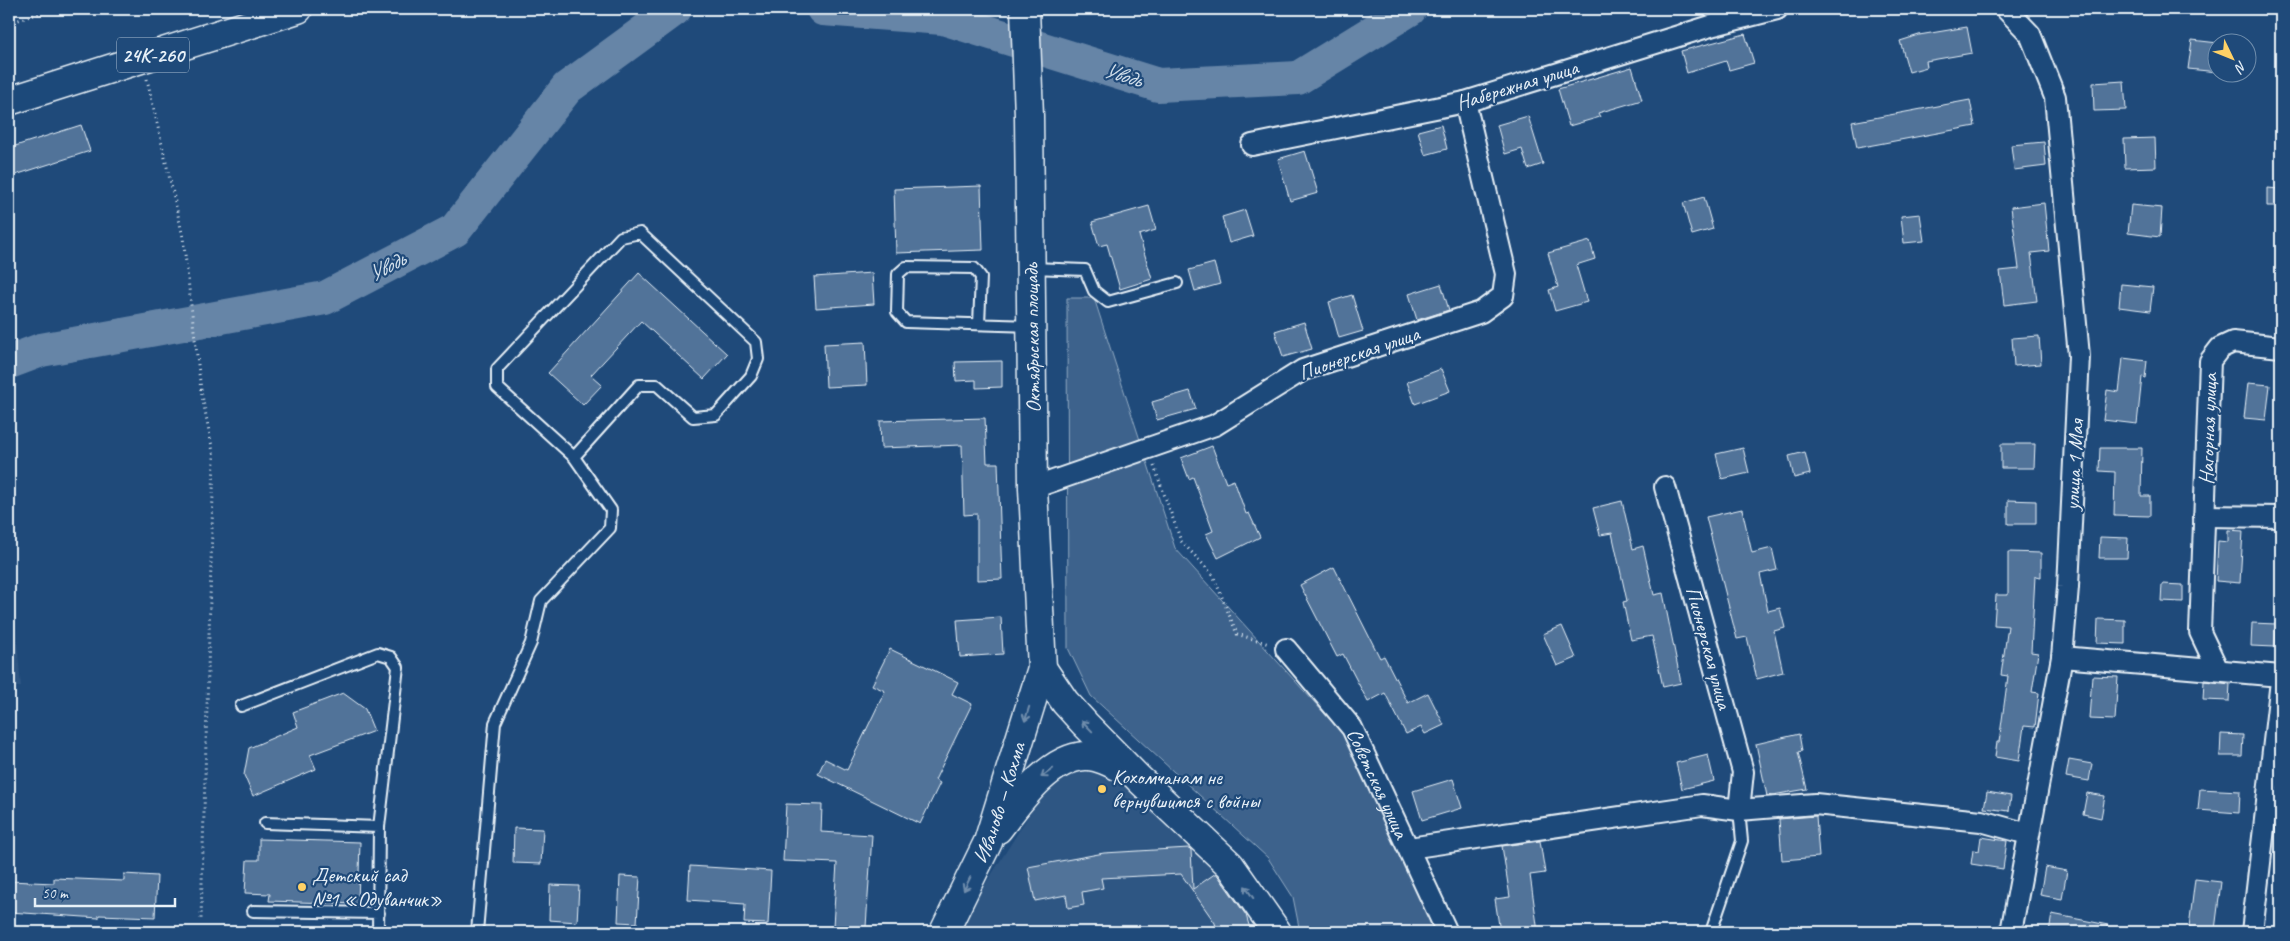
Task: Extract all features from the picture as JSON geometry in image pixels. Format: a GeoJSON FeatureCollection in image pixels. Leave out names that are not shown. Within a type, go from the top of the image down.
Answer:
{"type":"FeatureCollection","features":[{"type":"Feature","properties":{"kind":"main road","name":"24К-260"},"geometry":{"type":"LineString","coordinates":[[9,102],[298,9]]}},
{"type":"Feature","properties":{"kind":"main road","name":"Октябрьская площадь"},"geometry":{"type":"LineString","coordinates":[[1025,9],[1029,116],[1033,488],[1042,668]]}},
{"type":"Feature","properties":{"kind":"main road"},"geometry":{"type":"LineString","coordinates":[[1042,668],[1065,702],[1139,779],[1230,865],[1277,932]]}},
{"type":"Feature","properties":{"kind":"main road","name":"Иваново — Кохма"},"geometry":{"type":"LineString","coordinates":[[944,932],[988,842],[1042,668]]}},
{"type":"Feature","properties":{"kind":"main road"},"geometry":{"type":"LineString","coordinates":[[988,842],[1044,774],[1064,762],[1085,756],[1113,764],[1139,779]]}},
{"type":"Feature","properties":{"kind":"street","name":"Набережная улица"},"geometry":{"type":"LineString","coordinates":[[1252,145],[1465,102],[1714,24],[1777,9]]}},
{"type":"Feature","properties":{"kind":"street","name":"улица 1 Мая"},"geometry":{"type":"LineString","coordinates":[[2006,9],[2030,34],[2055,97],[2079,356],[2068,587],[2062,657],[2028,834],[2012,932]]}},
{"type":"Feature","properties":{"kind":"street","name":"Пионерская улица"},"geometry":{"type":"LineString","coordinates":[[1033,488],[1215,424],[1303,370],[1481,312],[1503,296],[1506,274],[1465,102]]}},
{"type":"Feature","properties":{"kind":"street","name":"Нагорная улица"},"geometry":{"type":"LineString","coordinates":[[2218,670],[2200,632],[2210,361],[2220,348],[2233,342],[2281,347]]}},
{"type":"Feature","properties":{"kind":"street","name":"Пионерская улица"},"geometry":{"type":"LineString","coordinates":[[1665,487],[1743,772],[1739,810]]}},
{"type":"Feature","properties":{"kind":"street","name":"Нагорная улица"},"geometry":{"type":"LineString","coordinates":[[2204,516],[2281,517]]}},
{"type":"Feature","properties":{"kind":"street","name":"Советская улица"},"geometry":{"type":"LineString","coordinates":[[1286,649],[1352,728],[1447,932]]}},
{"type":"Feature","properties":{"kind":"street"},"geometry":{"type":"LineString","coordinates":[[2062,657],[2281,676]]}},
{"type":"Feature","properties":{"kind":"street"},"geometry":{"type":"LineString","coordinates":[[2252,932],[2281,681]]}},
{"type":"Feature","properties":{"kind":"street"},"geometry":{"type":"LineString","coordinates":[[1409,848],[1702,805],[1739,810],[1816,804],[1981,821],[2028,834]]}},
{"type":"Feature","properties":{"kind":"lane"},"geometry":{"type":"LineString","coordinates":[[477,932],[495,723],[531,643],[541,601],[610,528],[610,510],[574,457],[497,387],[497,369],[620,237],[640,233],[756,342],[758,359],[751,376],[716,415],[693,417],[657,385],[639,385],[574,457]]}},
{"type":"Feature","properties":{"kind":"lane"},"geometry":{"type":"LineString","coordinates":[[980,324],[981,277],[974,268],[906,267],[898,274],[897,312],[906,322],[1032,326]]}},
{"type":"Feature","properties":{"kind":"lane"},"geometry":{"type":"LineString","coordinates":[[1031,268],[1085,270],[1094,291],[1108,302],[1177,283]]}},
{"type":"Feature","properties":{"kind":"lane"},"geometry":{"type":"LineString","coordinates":[[241,706],[378,653],[391,657],[398,667],[379,827],[378,932]]}},
{"type":"Feature","properties":{"kind":"lane"},"geometry":{"type":"LineString","coordinates":[[1711,932],[1742,841],[1739,810]]}},
{"type":"Feature","properties":{"kind":"lane"},"geometry":{"type":"LineString","coordinates":[[265,823],[379,827]]}},
{"type":"Feature","properties":{"kind":"lane"},"geometry":{"type":"LineString","coordinates":[[253,911],[379,912]]}},
{"type":"Feature","properties":{"kind":"path"},"geometry":{"type":"LineString","coordinates":[[9,23],[53,9]]}},
{"type":"Feature","properties":{"kind":"path"},"geometry":{"type":"LineString","coordinates":[[143,58],[183,237],[201,390],[214,457],[201,919]]}},
{"type":"Feature","properties":{"kind":"path"},"geometry":{"type":"LineString","coordinates":[[1148,447],[1181,541],[1213,574],[1237,634],[1286,649]]}},
{"type":"Feature","properties":{"kind":"shaded area"},"geometry":{"type":"Polygon","coordinates":[[[1067,298],[1094,298],[1175,548],[1351,743],[1439,932],[1300,932],[1293,897],[1268,858],[1091,696],[1068,648],[1067,298]]]}},
{"type":"Feature","properties":{"kind":"shaded area"},"geometry":{"type":"Polygon","coordinates":[[[9,550],[21,687],[9,687],[9,550]]]}},
{"type":"Feature","properties":{"kind":"shaded area"},"geometry":{"type":"Polygon","coordinates":[[[1110,768],[1136,786],[1249,904],[1258,932],[962,932],[971,907],[1045,790],[1067,775],[1110,768]]]}},
{"type":"Feature","properties":{"kind":"building"},"geometry":{"type":"Polygon","coordinates":[[[1967,27],[1972,53],[1926,61],[1927,67],[1909,72],[1900,41],[1919,35],[1967,27]]]}},
{"type":"Feature","properties":{"kind":"building"},"geometry":{"type":"Polygon","coordinates":[[[1745,34],[1754,63],[1729,70],[1726,61],[1687,73],[1681,51],[1745,34]]]}},
{"type":"Feature","properties":{"kind":"building"},"geometry":{"type":"Polygon","coordinates":[[[2192,40],[2208,42],[2208,71],[2188,69],[2192,40]]]}},
{"type":"Feature","properties":{"kind":"building"},"geometry":{"type":"Polygon","coordinates":[[[1632,67],[1642,100],[1598,113],[1600,117],[1569,126],[1558,89],[1632,67]]]}},
{"type":"Feature","properties":{"kind":"building"},"geometry":{"type":"Polygon","coordinates":[[[2124,81],[2126,110],[2094,111],[2093,83],[2124,81]]]}},
{"type":"Feature","properties":{"kind":"building"},"geometry":{"type":"Polygon","coordinates":[[[1970,100],[1975,126],[1857,148],[1852,122],[1970,100]]]}},
{"type":"Feature","properties":{"kind":"building"},"geometry":{"type":"Polygon","coordinates":[[[1528,116],[1543,164],[1528,169],[1522,149],[1505,154],[1497,125],[1528,116]]]}},
{"type":"Feature","properties":{"kind":"building"},"geometry":{"type":"Polygon","coordinates":[[[81,125],[90,151],[9,177],[9,148],[81,125]]]}},
{"type":"Feature","properties":{"kind":"building"},"geometry":{"type":"Polygon","coordinates":[[[1441,125],[1447,149],[1425,155],[1418,131],[1441,125]]]}},
{"type":"Feature","properties":{"kind":"building"},"geometry":{"type":"Polygon","coordinates":[[[2155,138],[2156,167],[2125,168],[2124,139],[2155,138]]]}},
{"type":"Feature","properties":{"kind":"building"},"geometry":{"type":"Polygon","coordinates":[[[2044,142],[2046,166],[2014,170],[2011,145],[2044,142]]]}},
{"type":"Feature","properties":{"kind":"building"},"geometry":{"type":"Polygon","coordinates":[[[1305,151],[1318,193],[1290,201],[1278,159],[1305,151]]]}},
{"type":"Feature","properties":{"kind":"building"},"geometry":{"type":"Polygon","coordinates":[[[981,186],[983,250],[896,253],[894,189],[981,186]]]}},
{"type":"Feature","properties":{"kind":"building"},"geometry":{"type":"Polygon","coordinates":[[[2267,188],[2281,189],[2281,206],[2267,206],[2267,188]]]}},
{"type":"Feature","properties":{"kind":"building"},"geometry":{"type":"Polygon","coordinates":[[[1704,197],[1713,229],[1692,235],[1683,203],[1704,197]]]}},
{"type":"Feature","properties":{"kind":"building"},"geometry":{"type":"Polygon","coordinates":[[[2044,203],[2049,251],[2031,253],[2037,301],[2004,305],[2000,271],[2019,269],[2011,207],[2044,203]]]}},
{"type":"Feature","properties":{"kind":"building"},"geometry":{"type":"Polygon","coordinates":[[[2131,205],[2162,208],[2160,237],[2128,233],[2131,205]]]}},
{"type":"Feature","properties":{"kind":"building"},"geometry":{"type":"Polygon","coordinates":[[[1149,206],[1156,230],[1139,235],[1152,279],[1120,289],[1107,244],[1099,246],[1092,222],[1149,206]]]}},
{"type":"Feature","properties":{"kind":"building"},"geometry":{"type":"Polygon","coordinates":[[[1245,210],[1253,236],[1229,243],[1222,217],[1245,210]]]}},
{"type":"Feature","properties":{"kind":"building"},"geometry":{"type":"Polygon","coordinates":[[[1920,214],[1924,241],[1904,243],[1901,216],[1920,214]]]}},
{"type":"Feature","properties":{"kind":"building"},"geometry":{"type":"Polygon","coordinates":[[[1590,241],[1595,259],[1576,265],[1587,302],[1555,311],[1549,290],[1558,287],[1548,253],[1590,241]]]}},
{"type":"Feature","properties":{"kind":"building"},"geometry":{"type":"Polygon","coordinates":[[[1214,263],[1220,284],[1195,291],[1189,270],[1214,263]]]}},
{"type":"Feature","properties":{"kind":"building"},"geometry":{"type":"Polygon","coordinates":[[[639,273],[727,354],[704,379],[641,321],[591,375],[602,385],[583,405],[548,373],[639,273]]]}},
{"type":"Feature","properties":{"kind":"building"},"geometry":{"type":"Polygon","coordinates":[[[872,273],[874,304],[816,308],[814,277],[872,273]]]}},
{"type":"Feature","properties":{"kind":"building"},"geometry":{"type":"Polygon","coordinates":[[[1441,284],[1449,310],[1417,320],[1409,294],[1441,284]]]}},
{"type":"Feature","properties":{"kind":"building"},"geometry":{"type":"Polygon","coordinates":[[[2121,284],[2153,287],[2150,311],[2119,307],[2121,284]]]}},
{"type":"Feature","properties":{"kind":"building"},"geometry":{"type":"Polygon","coordinates":[[[1352,295],[1363,331],[1339,338],[1329,302],[1352,295]]]}},
{"type":"Feature","properties":{"kind":"building"},"geometry":{"type":"Polygon","coordinates":[[[1304,322],[1312,349],[1283,357],[1275,331],[1304,322]]]}},
{"type":"Feature","properties":{"kind":"building"},"geometry":{"type":"Polygon","coordinates":[[[2039,336],[2041,364],[2014,366],[2012,338],[2039,336]]]}},
{"type":"Feature","properties":{"kind":"building"},"geometry":{"type":"Polygon","coordinates":[[[865,342],[867,385],[826,387],[824,344],[865,342]]]}},
{"type":"Feature","properties":{"kind":"building"},"geometry":{"type":"Polygon","coordinates":[[[2123,358],[2147,361],[2145,378],[2142,377],[2137,424],[2103,420],[2107,390],[2119,392],[2123,358]]]}},
{"type":"Feature","properties":{"kind":"building"},"geometry":{"type":"Polygon","coordinates":[[[1002,361],[1002,387],[976,388],[976,380],[956,381],[955,362],[1002,361]]]}},
{"type":"Feature","properties":{"kind":"building"},"geometry":{"type":"Polygon","coordinates":[[[1441,369],[1450,391],[1415,404],[1407,382],[1441,369]]]}},
{"type":"Feature","properties":{"kind":"building"},"geometry":{"type":"Polygon","coordinates":[[[2248,383],[2270,385],[2266,420],[2244,418],[2248,383]]]}},
{"type":"Feature","properties":{"kind":"building"},"geometry":{"type":"Polygon","coordinates":[[[1190,391],[1196,409],[1157,420],[1152,402],[1190,391]]]}},
{"type":"Feature","properties":{"kind":"building"},"geometry":{"type":"Polygon","coordinates":[[[985,418],[987,463],[998,463],[1002,579],[977,580],[977,514],[964,515],[962,445],[881,448],[880,421],[985,418]]]}},
{"type":"Feature","properties":{"kind":"building"},"geometry":{"type":"Polygon","coordinates":[[[2001,444],[2035,444],[2034,468],[2001,468],[2001,444]]]}},
{"type":"Feature","properties":{"kind":"building"},"geometry":{"type":"Polygon","coordinates":[[[1212,446],[1226,483],[1234,480],[1246,514],[1249,513],[1260,537],[1218,558],[1206,534],[1213,531],[1193,477],[1189,479],[1181,458],[1212,446]]]}},
{"type":"Feature","properties":{"kind":"building"},"geometry":{"type":"Polygon","coordinates":[[[1743,448],[1749,473],[1722,479],[1716,454],[1743,448]]]}},
{"type":"Feature","properties":{"kind":"building"},"geometry":{"type":"Polygon","coordinates":[[[2100,448],[2142,448],[2141,496],[2150,496],[2150,516],[2114,515],[2115,472],[2099,471],[2100,448]]]}},
{"type":"Feature","properties":{"kind":"building"},"geometry":{"type":"Polygon","coordinates":[[[1805,452],[1810,474],[1794,478],[1789,456],[1805,452]]]}},
{"type":"Feature","properties":{"kind":"building"},"geometry":{"type":"Polygon","coordinates":[[[2008,500],[2036,501],[2036,524],[2008,524],[2008,500]]]}},
{"type":"Feature","properties":{"kind":"building"},"geometry":{"type":"Polygon","coordinates":[[[1622,501],[1633,549],[1643,546],[1654,595],[1663,593],[1681,683],[1663,687],[1652,636],[1631,640],[1623,602],[1627,601],[1612,533],[1600,535],[1593,508],[1622,501]]]}},
{"type":"Feature","properties":{"kind":"building"},"geometry":{"type":"Polygon","coordinates":[[[1742,509],[1752,553],[1772,548],[1777,570],[1760,574],[1768,611],[1780,608],[1785,628],[1774,631],[1783,672],[1757,679],[1747,637],[1737,639],[1706,517],[1742,509]]]}},
{"type":"Feature","properties":{"kind":"building"},"geometry":{"type":"Polygon","coordinates":[[[2228,530],[2243,531],[2240,583],[2216,581],[2218,541],[2228,542],[2228,530]]]}},
{"type":"Feature","properties":{"kind":"building"},"geometry":{"type":"Polygon","coordinates":[[[2100,537],[2128,538],[2127,558],[2099,558],[2100,537]]]}},
{"type":"Feature","properties":{"kind":"building"},"geometry":{"type":"Polygon","coordinates":[[[2008,552],[2041,553],[2041,577],[2035,576],[2031,652],[2038,653],[2032,692],[2039,693],[2035,727],[2024,726],[2019,761],[1995,757],[1997,742],[1999,742],[2008,676],[2001,675],[2008,626],[1994,625],[1996,595],[2008,595],[2008,552]]]}},
{"type":"Feature","properties":{"kind":"building"},"geometry":{"type":"Polygon","coordinates":[[[1334,567],[1380,658],[1384,656],[1408,703],[1428,693],[1444,725],[1425,734],[1421,727],[1406,734],[1385,693],[1368,702],[1343,654],[1337,657],[1300,585],[1334,567]]]}},
{"type":"Feature","properties":{"kind":"building"},"geometry":{"type":"Polygon","coordinates":[[[2162,584],[2183,585],[2183,602],[2161,601],[2162,584]]]}},
{"type":"Feature","properties":{"kind":"building"},"geometry":{"type":"Polygon","coordinates":[[[1001,617],[1003,654],[960,657],[957,620],[1001,617]]]}},
{"type":"Feature","properties":{"kind":"building"},"geometry":{"type":"Polygon","coordinates":[[[2098,619],[2125,620],[2125,644],[2097,643],[2098,619]]]}},
{"type":"Feature","properties":{"kind":"building"},"geometry":{"type":"Polygon","coordinates":[[[2252,623],[2276,624],[2275,647],[2251,646],[2252,623]]]}},
{"type":"Feature","properties":{"kind":"building"},"geometry":{"type":"Polygon","coordinates":[[[1562,626],[1576,658],[1557,666],[1543,634],[1562,626]]]}},
{"type":"Feature","properties":{"kind":"building"},"geometry":{"type":"Polygon","coordinates":[[[890,649],[958,682],[952,694],[972,704],[935,780],[940,783],[920,824],[818,774],[825,759],[847,770],[885,691],[872,685],[890,649]]]}},
{"type":"Feature","properties":{"kind":"building"},"geometry":{"type":"Polygon","coordinates":[[[2092,676],[2118,677],[2115,720],[2089,719],[2092,676]]]}},
{"type":"Feature","properties":{"kind":"building"},"geometry":{"type":"Polygon","coordinates":[[[2204,681],[2230,684],[2229,701],[2203,700],[2204,681]]]}},
{"type":"Feature","properties":{"kind":"building"},"geometry":{"type":"Polygon","coordinates":[[[343,693],[365,709],[374,731],[310,755],[316,769],[253,796],[244,775],[249,748],[298,727],[293,712],[343,693]]]}},
{"type":"Feature","properties":{"kind":"building"},"geometry":{"type":"Polygon","coordinates":[[[1799,734],[1802,751],[1798,752],[1807,789],[1767,796],[1756,744],[1799,734]]]}},
{"type":"Feature","properties":{"kind":"building"},"geometry":{"type":"Polygon","coordinates":[[[2221,734],[2243,735],[2242,756],[2220,756],[2221,734]]]}},
{"type":"Feature","properties":{"kind":"building"},"geometry":{"type":"Polygon","coordinates":[[[1708,755],[1714,781],[1682,789],[1676,763],[1708,755]]]}},
{"type":"Feature","properties":{"kind":"building"},"geometry":{"type":"Polygon","coordinates":[[[2069,760],[2092,764],[2089,781],[2066,777],[2069,760]]]}},
{"type":"Feature","properties":{"kind":"building"},"geometry":{"type":"Polygon","coordinates":[[[1453,779],[1462,808],[1422,820],[1413,791],[1453,779]]]}},
{"type":"Feature","properties":{"kind":"building"},"geometry":{"type":"Polygon","coordinates":[[[2200,789],[2240,791],[2239,813],[2198,810],[2200,789]]]}},
{"type":"Feature","properties":{"kind":"building"},"geometry":{"type":"Polygon","coordinates":[[[1987,792],[2011,796],[2009,811],[1984,808],[1987,792]]]}},
{"type":"Feature","properties":{"kind":"building"},"geometry":{"type":"Polygon","coordinates":[[[2087,793],[2105,796],[2101,818],[2083,814],[2087,793]]]}},
{"type":"Feature","properties":{"kind":"building"},"geometry":{"type":"Polygon","coordinates":[[[786,804],[822,805],[821,832],[872,835],[866,927],[833,926],[837,863],[783,861],[786,804]]]}},
{"type":"Feature","properties":{"kind":"building"},"geometry":{"type":"Polygon","coordinates":[[[1816,816],[1819,857],[1782,860],[1779,819],[1816,816]]]}},
{"type":"Feature","properties":{"kind":"building"},"geometry":{"type":"Polygon","coordinates":[[[514,828],[543,829],[541,864],[513,863],[514,828]]]}},
{"type":"Feature","properties":{"kind":"building"},"geometry":{"type":"Polygon","coordinates":[[[1981,837],[2007,841],[2003,869],[1971,864],[1973,850],[1979,851],[1981,837]]]}},
{"type":"Feature","properties":{"kind":"building"},"geometry":{"type":"Polygon","coordinates":[[[259,839],[360,842],[358,904],[269,901],[270,894],[245,893],[247,860],[259,860],[259,839]]]}},
{"type":"Feature","properties":{"kind":"building"},"geometry":{"type":"Polygon","coordinates":[[[1540,841],[1545,873],[1530,875],[1538,932],[1500,932],[1495,899],[1510,897],[1502,846],[1540,841]]]}},
{"type":"Feature","properties":{"kind":"building"},"geometry":{"type":"Polygon","coordinates":[[[1189,848],[1191,850],[1193,889],[1216,873],[1246,915],[1251,932],[1217,932],[1215,923],[1181,874],[1101,878],[1103,888],[1082,892],[1084,905],[1068,908],[1066,895],[1035,901],[1028,867],[1104,853],[1189,848]]]}},
{"type":"Feature","properties":{"kind":"building"},"geometry":{"type":"Polygon","coordinates":[[[690,866],[771,871],[768,924],[744,923],[745,904],[688,900],[690,866]]]}},
{"type":"Feature","properties":{"kind":"building"},"geometry":{"type":"Polygon","coordinates":[[[2045,867],[2067,871],[2062,899],[2040,895],[2045,867]]]}},
{"type":"Feature","properties":{"kind":"building"},"geometry":{"type":"Polygon","coordinates":[[[124,874],[157,876],[155,917],[99,915],[99,918],[9,912],[9,881],[54,883],[54,878],[124,881],[124,874]]]}},
{"type":"Feature","properties":{"kind":"building"},"geometry":{"type":"Polygon","coordinates":[[[620,876],[640,877],[637,923],[618,922],[620,876]]]}},
{"type":"Feature","properties":{"kind":"building"},"geometry":{"type":"Polygon","coordinates":[[[2195,879],[2221,882],[2215,930],[2189,927],[2195,879]]]}},
{"type":"Feature","properties":{"kind":"building"},"geometry":{"type":"Polygon","coordinates":[[[550,885],[579,886],[577,922],[549,920],[550,885]]]}},
{"type":"Feature","properties":{"kind":"building"},"geometry":{"type":"Polygon","coordinates":[[[2052,914],[2108,925],[2108,932],[2049,932],[2052,914]]]}},
{"type":"Feature","properties":{"kind":"waterway","name":"Уводь"},"geometry":{"type":"LineString","coordinates":[[9,362],[41,350],[325,298],[455,230],[567,88],[675,9]]}},
{"type":"Feature","properties":{"kind":"waterway","name":"Уводь"},"geometry":{"type":"LineString","coordinates":[[823,9],[943,18],[1158,85],[1298,78],[1410,9]]}},
{"type":"Feature","properties":{"kind":"place","name":"Кохомчанам не вернувшимся с войны"},"geometry":{"type":"Point","coordinates":[1102,789]}},
{"type":"Feature","properties":{"kind":"place","name":"Детский сад №1 «Одуванчик»"},"geometry":{"type":"Point","coordinates":[302,887]}}]}
